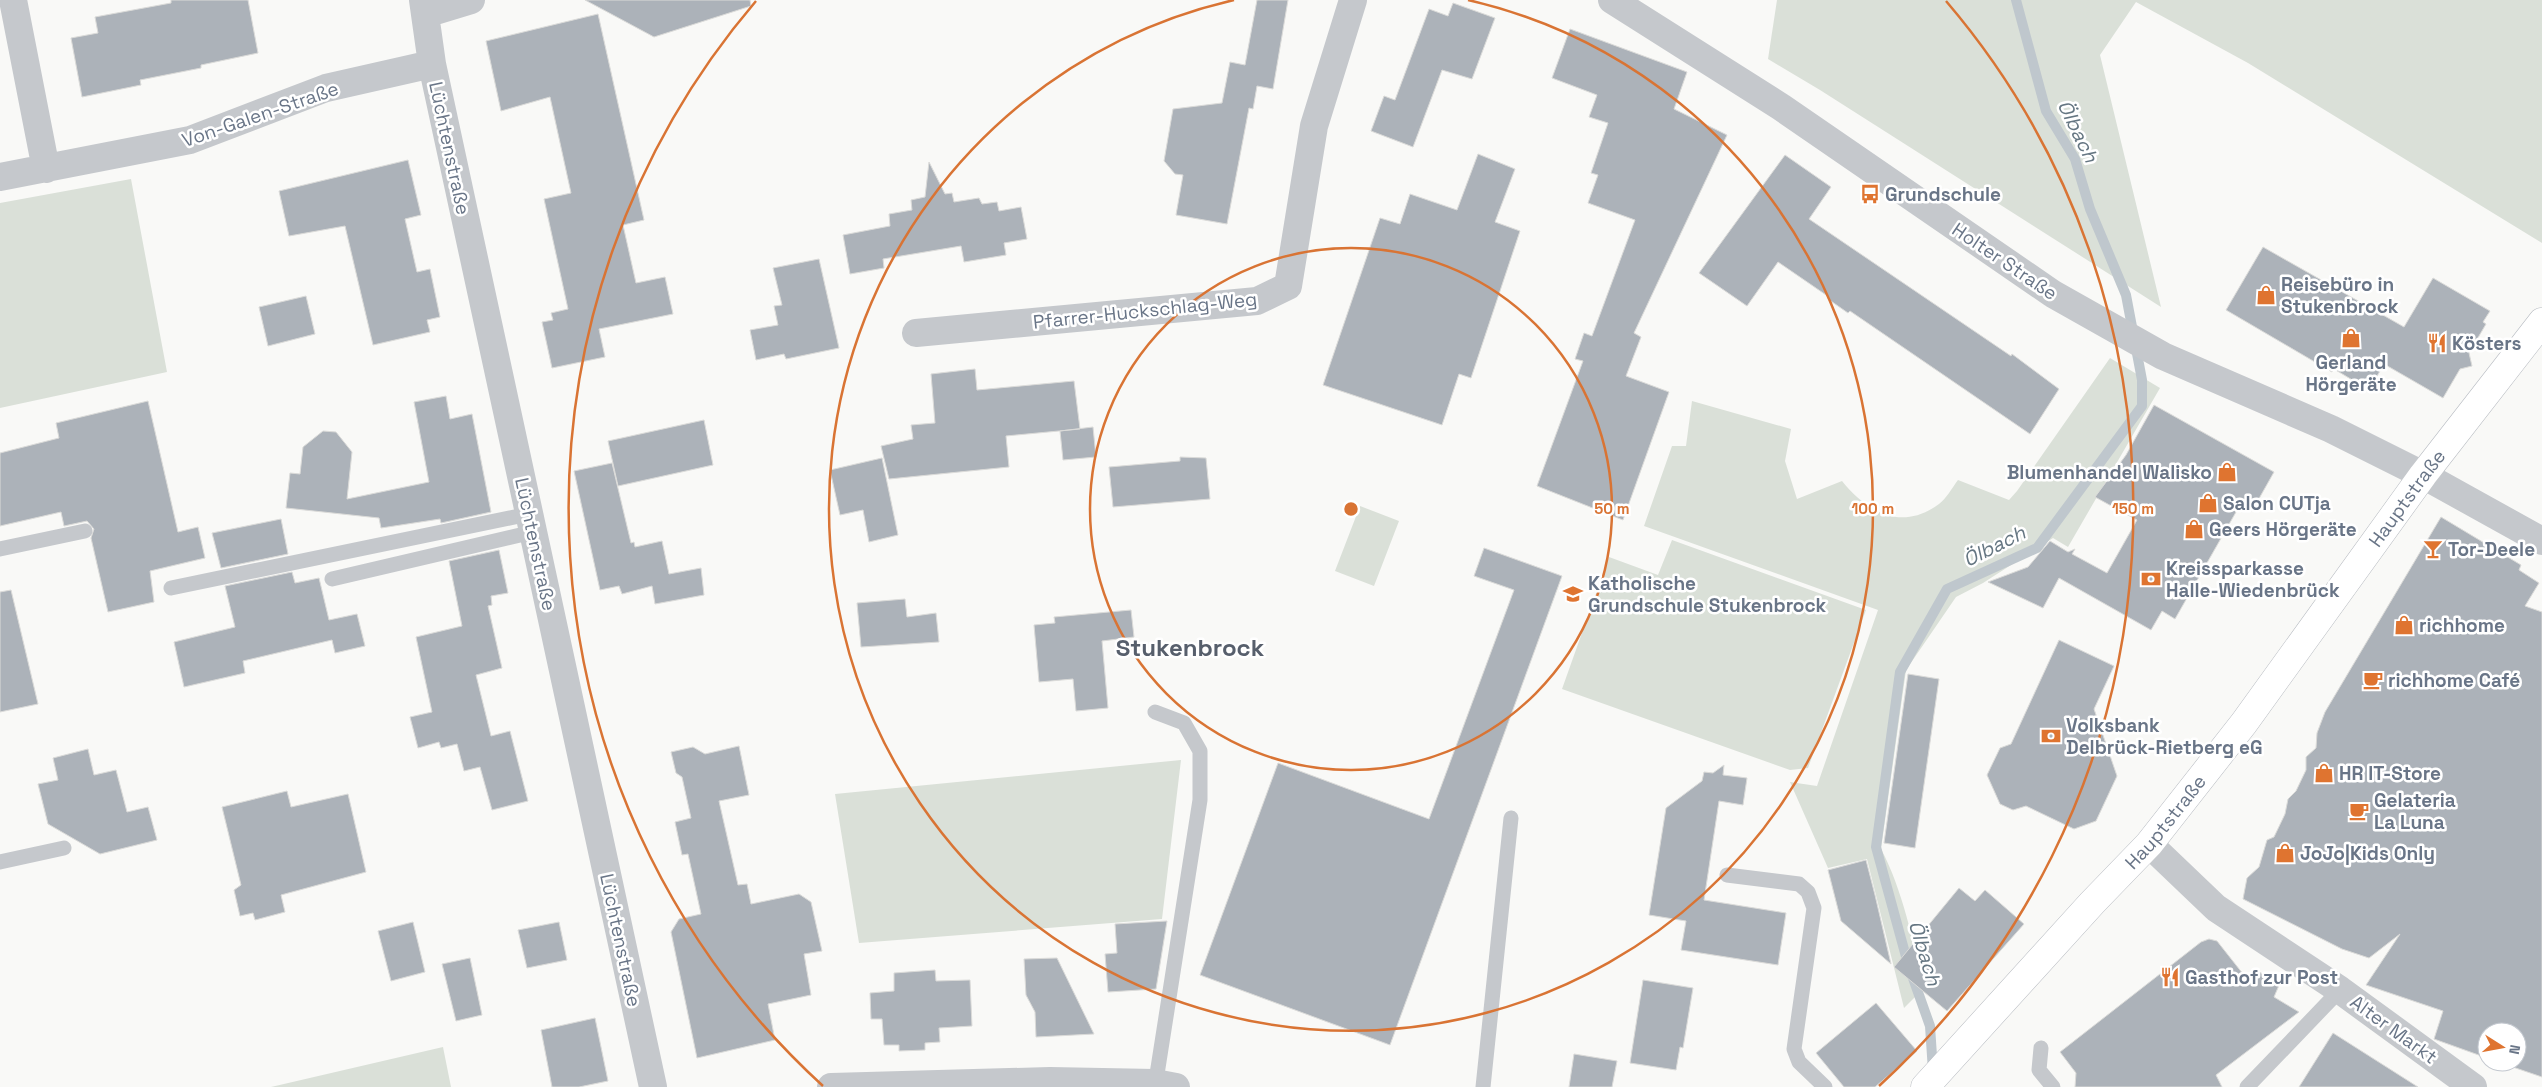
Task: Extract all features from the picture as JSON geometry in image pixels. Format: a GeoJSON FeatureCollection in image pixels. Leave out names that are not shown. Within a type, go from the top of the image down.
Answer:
{"type":"FeatureCollection","features":[{"type":"Feature","properties":{"kind":"main road","name":"Hauptstraße"},"geometry":{"type":"LineString","coordinates":[[1925,1087],[2092,903],[2149,844],[2272,686],[2423,475],[2542,322]]}},
{"type":"Feature","properties":{"kind":"street"},"geometry":{"type":"LineString","coordinates":[[13,0],[46,169]]}},
{"type":"Feature","properties":{"kind":"street"},"geometry":{"type":"LineString","coordinates":[[424,7],[472,0]]}},
{"type":"Feature","properties":{"kind":"street","name":"Pfarrer-Huckschlag-Weg"},"geometry":{"type":"LineString","coordinates":[[916,333],[1257,301],[1288,286],[1314,126],[1353,0]]}},
{"type":"Feature","properties":{"kind":"street","name":"Holter Straße"},"geometry":{"type":"LineString","coordinates":[[1612,0],[1781,107],[2053,294],[2153,350],[2331,429],[2423,475],[2542,541]]}},
{"type":"Feature","properties":{"kind":"street","name":"Lüchtenstraße"},"geometry":{"type":"LineString","coordinates":[[424,7],[432,64],[653,1087]]}},
{"type":"Feature","properties":{"kind":"street","name":"Von-Galen-Straße"},"geometry":{"type":"LineString","coordinates":[[0,177],[190,140],[326,88],[432,64]]}},
{"type":"Feature","properties":{"kind":"street","name":"Alter Markt"},"geometry":{"type":"LineString","coordinates":[[2149,844],[2216,908],[2340,990],[2472,1087]]}},
{"type":"Feature","properties":{"kind":"street"},"geometry":{"type":"LineString","coordinates":[[832,1087],[1050,1081],[1162,1086]]}},
{"type":"Feature","properties":{"kind":"lane"},"geometry":{"type":"LineString","coordinates":[[332,579],[531,523]]}},
{"type":"Feature","properties":{"kind":"lane"},"geometry":{"type":"LineString","coordinates":[[171,588],[531,523]]}},
{"type":"Feature","properties":{"kind":"lane"},"geometry":{"type":"LineString","coordinates":[[0,549],[85,531]]}},
{"type":"Feature","properties":{"kind":"lane"},"geometry":{"type":"LineString","coordinates":[[1155,712],[1184,724],[1200,752],[1200,800],[1162,1086]]}},
{"type":"Feature","properties":{"kind":"lane"},"geometry":{"type":"LineString","coordinates":[[1483,1087],[1511,818]]}},
{"type":"Feature","properties":{"kind":"lane"},"geometry":{"type":"LineString","coordinates":[[0,862],[64,848]]}},
{"type":"Feature","properties":{"kind":"lane"},"geometry":{"type":"LineString","coordinates":[[1727,875],[1799,884],[1808,892],[1814,908],[1794,1049],[1799,1062],[1826,1087]]}},
{"type":"Feature","properties":{"kind":"lane"},"geometry":{"type":"LineString","coordinates":[[2247,1087],[2340,990]]}},
{"type":"Feature","properties":{"kind":"lane"},"geometry":{"type":"LineString","coordinates":[[2041,1048],[2039,1070],[2053,1087]]}},
{"type":"Feature","properties":{"kind":"shaded area"},"geometry":{"type":"Polygon","coordinates":[[[1777,0],[2542,0],[2542,243],[2248,63],[2136,2],[2100,55],[2161,307],[1820,90],[1768,59],[1777,0]]]}},
{"type":"Feature","properties":{"kind":"shaded area"},"geometry":{"type":"Polygon","coordinates":[[[131,179],[167,372],[0,408],[0,203],[131,179]]]}},
{"type":"Feature","properties":{"kind":"shaded area"},"geometry":{"type":"Polygon","coordinates":[[[2110,358],[2160,388],[2068,547],[2053,538],[1983,583],[1956,597],[1906,670],[1881,849],[1895,881],[1907,917],[1922,990],[1904,1008],[1867,859],[1828,868],[1790,782],[1817,786],[1878,610],[1644,526],[1672,446],[1686,446],[1692,401],[1791,429],[1785,461],[1797,499],[1842,481],[1862,502],[1874,509],[1886,515],[1911,517],[1939,504],[1958,480],[2009,500],[2110,358]]]}},
{"type":"Feature","properties":{"kind":"shaded area"},"geometry":{"type":"Polygon","coordinates":[[[1360,506],[1399,521],[1374,586],[1335,571],[1360,506]]]}},
{"type":"Feature","properties":{"kind":"shaded area"},"geometry":{"type":"Polygon","coordinates":[[[1672,540],[1866,610],[1808,768],[1790,770],[1562,689],[1609,557],[1658,575],[1672,540]]]}},
{"type":"Feature","properties":{"kind":"shaded area"},"geometry":{"type":"Polygon","coordinates":[[[1181,760],[1162,919],[859,943],[835,794],[1181,760]]]}},
{"type":"Feature","properties":{"kind":"shaded area"},"geometry":{"type":"Polygon","coordinates":[[[443,1047],[451,1087],[271,1087],[443,1047]]]}},
{"type":"Feature","properties":{"kind":"building"},"geometry":{"type":"Polygon","coordinates":[[[171,0],[248,0],[258,53],[201,65],[201,68],[140,80],[141,85],[82,97],[71,38],[98,33],[95,17],[171,3],[171,0]]]}},
{"type":"Feature","properties":{"kind":"building"},"geometry":{"type":"Polygon","coordinates":[[[585,0],[750,0],[751,6],[654,37],[585,0]]]}},
{"type":"Feature","properties":{"kind":"building"},"geometry":{"type":"Polygon","coordinates":[[[1257,0],[1288,0],[1273,89],[1257,86],[1253,109],[1249,108],[1227,224],[1176,215],[1183,175],[1175,174],[1164,161],[1173,109],[1222,103],[1230,62],[1245,65],[1257,0]]]}},
{"type":"Feature","properties":{"kind":"building"},"geometry":{"type":"Polygon","coordinates":[[[1453,3],[1495,18],[1472,79],[1442,70],[1413,147],[1371,131],[1384,96],[1395,100],[1429,9],[1448,16],[1453,3]]]}},
{"type":"Feature","properties":{"kind":"building"},"geometry":{"type":"Polygon","coordinates":[[[598,14],[644,220],[623,225],[636,283],[665,277],[673,314],[599,329],[605,357],[552,368],[542,322],[553,320],[551,313],[568,309],[544,199],[571,193],[550,97],[501,111],[486,41],[598,14]]]}},
{"type":"Feature","properties":{"kind":"building"},"geometry":{"type":"Polygon","coordinates":[[[1570,29],[1687,72],[1674,109],[1727,135],[1634,333],[1641,337],[1626,376],[1669,392],[1623,520],[1537,486],[1583,361],[1575,359],[1584,333],[1592,336],[1635,220],[1588,203],[1598,175],[1591,173],[1608,123],[1589,117],[1597,95],[1552,78],[1570,29]]]}},
{"type":"Feature","properties":{"kind":"building"},"geometry":{"type":"Polygon","coordinates":[[[1478,154],[1515,169],[1495,222],[1520,231],[1471,378],[1459,374],[1442,425],[1323,385],[1380,218],[1400,224],[1410,194],[1457,210],[1478,154]]]}},
{"type":"Feature","properties":{"kind":"building"},"geometry":{"type":"Polygon","coordinates":[[[1785,155],[1831,187],[1809,219],[2011,356],[2012,354],[2059,389],[2030,434],[1850,311],[1848,313],[1828,299],[1829,297],[1778,262],[1747,306],[1699,273],[1785,155]]]}},
{"type":"Feature","properties":{"kind":"building"},"geometry":{"type":"Polygon","coordinates":[[[408,160],[421,215],[405,219],[417,272],[430,269],[440,317],[427,320],[430,332],[373,345],[345,226],[289,236],[279,191],[408,160]]]}},
{"type":"Feature","properties":{"kind":"building"},"geometry":{"type":"Polygon","coordinates":[[[929,162],[945,194],[952,193],[954,202],[979,198],[982,204],[997,202],[999,211],[1021,207],[1027,239],[1004,243],[1006,255],[964,262],[961,246],[883,259],[884,268],[850,274],[843,235],[890,226],[889,214],[912,210],[911,200],[925,197],[929,162]]]}},
{"type":"Feature","properties":{"kind":"building"},"geometry":{"type":"Polygon","coordinates":[[[2263,247],[2404,327],[2433,278],[2490,311],[2483,322],[2486,324],[2469,353],[2472,366],[2460,369],[2443,398],[2384,364],[2369,390],[2334,369],[2332,372],[2226,310],[2263,247]]]}},
{"type":"Feature","properties":{"kind":"building"},"geometry":{"type":"Polygon","coordinates":[[[819,259],[839,348],[786,359],[784,354],[756,360],[750,330],[778,325],[774,306],[782,305],[773,268],[819,259]]]}},
{"type":"Feature","properties":{"kind":"building"},"geometry":{"type":"Polygon","coordinates":[[[306,296],[315,334],[268,346],[259,307],[306,296]]]}},
{"type":"Feature","properties":{"kind":"building"},"geometry":{"type":"Polygon","coordinates":[[[975,369],[977,390],[1074,381],[1080,429],[1006,436],[1009,467],[889,479],[881,446],[913,439],[911,425],[935,423],[931,374],[975,369]]]}},
{"type":"Feature","properties":{"kind":"building"},"geometry":{"type":"Polygon","coordinates":[[[446,396],[450,419],[472,414],[491,512],[441,523],[440,519],[381,528],[379,518],[286,508],[290,473],[300,474],[303,447],[323,431],[336,432],[352,452],[347,499],[429,482],[414,402],[446,396]]]}},
{"type":"Feature","properties":{"kind":"building"},"geometry":{"type":"Polygon","coordinates":[[[148,401],[178,532],[198,527],[205,558],[150,571],[154,602],[108,612],[91,538],[94,529],[87,521],[64,526],[61,512],[0,526],[0,453],[59,438],[56,423],[148,401]]]}},
{"type":"Feature","properties":{"kind":"building"},"geometry":{"type":"Polygon","coordinates":[[[2154,405],[2274,472],[2252,511],[2240,505],[2175,619],[2162,611],[2151,630],[2059,578],[2043,608],[1988,582],[2028,567],[2050,541],[2068,552],[2075,549],[2072,554],[2107,573],[2137,520],[2095,497],[2126,455],[2154,405]]]}},
{"type":"Feature","properties":{"kind":"building"},"geometry":{"type":"Polygon","coordinates":[[[704,420],[713,465],[618,486],[608,441],[704,420]]]}},
{"type":"Feature","properties":{"kind":"building"},"geometry":{"type":"Polygon","coordinates":[[[1093,427],[1096,457],[1063,460],[1060,431],[1093,427]]]}},
{"type":"Feature","properties":{"kind":"building"},"geometry":{"type":"Polygon","coordinates":[[[1180,457],[1206,458],[1210,499],[1113,507],[1109,467],[1180,461],[1180,457]]]}},
{"type":"Feature","properties":{"kind":"building"},"geometry":{"type":"Polygon","coordinates":[[[882,458],[898,535],[869,542],[863,510],[840,515],[830,470],[882,458]]]}},
{"type":"Feature","properties":{"kind":"building"},"geometry":{"type":"Polygon","coordinates":[[[612,463],[631,543],[634,542],[635,547],[662,541],[669,574],[701,568],[704,595],[655,604],[652,586],[622,594],[619,586],[600,590],[574,471],[612,463]]]}},
{"type":"Feature","properties":{"kind":"building"},"geometry":{"type":"Polygon","coordinates":[[[2441,517],[2521,565],[2519,570],[2539,583],[2525,606],[2542,612],[2542,1077],[2527,1072],[2527,1022],[2477,1022],[2477,1054],[2434,1039],[2443,1011],[2366,985],[2400,934],[2369,958],[2342,949],[2243,899],[2247,878],[2259,867],[2267,840],[2274,837],[2285,814],[2288,799],[2296,791],[2306,770],[2306,757],[2316,748],[2317,733],[2325,712],[2441,517]]]}},
{"type":"Feature","properties":{"kind":"building"},"geometry":{"type":"Polygon","coordinates":[[[281,519],[288,554],[221,568],[212,533],[281,519]]]}},
{"type":"Feature","properties":{"kind":"building"},"geometry":{"type":"Polygon","coordinates":[[[1484,548],[1562,576],[1390,1045],[1200,975],[1278,763],[1429,819],[1514,590],[1474,576],[1484,548]]]}},
{"type":"Feature","properties":{"kind":"building"},"geometry":{"type":"Polygon","coordinates":[[[499,550],[508,593],[491,596],[492,605],[488,606],[502,668],[476,675],[491,736],[510,731],[528,801],[492,810],[480,767],[464,771],[457,744],[441,748],[439,742],[418,748],[410,717],[432,712],[416,637],[462,626],[449,561],[499,550]]]}},
{"type":"Feature","properties":{"kind":"building"},"geometry":{"type":"Polygon","coordinates":[[[292,572],[295,583],[319,578],[329,620],[357,614],[365,646],[335,653],[332,640],[243,661],[245,673],[184,687],[174,642],[235,627],[225,586],[292,572]]]}},
{"type":"Feature","properties":{"kind":"building"},"geometry":{"type":"Polygon","coordinates":[[[11,590],[38,704],[0,712],[0,592],[11,590]]]}},
{"type":"Feature","properties":{"kind":"building"},"geometry":{"type":"Polygon","coordinates":[[[905,599],[907,617],[936,613],[939,642],[861,647],[857,603],[905,599]]]}},
{"type":"Feature","properties":{"kind":"building"},"geometry":{"type":"Polygon","coordinates":[[[1131,610],[1134,637],[1102,641],[1108,708],[1076,711],[1073,679],[1039,682],[1034,625],[1055,623],[1054,617],[1131,610]]]}},
{"type":"Feature","properties":{"kind":"building","name":"Volksbank Delbrück-Rietberg eG"},"geometry":{"type":"Polygon","coordinates":[[[2059,640],[2114,666],[2094,709],[2117,776],[2096,821],[2074,829],[2026,806],[2013,810],[2000,804],[1987,775],[2000,748],[2011,744],[2059,640]]]}},
{"type":"Feature","properties":{"kind":"building"},"geometry":{"type":"Polygon","coordinates":[[[1908,674],[1939,679],[1915,848],[1884,843],[1908,674]]]}},
{"type":"Feature","properties":{"kind":"building"},"geometry":{"type":"Polygon","coordinates":[[[739,746],[749,795],[719,801],[738,885],[747,884],[751,904],[799,894],[811,902],[822,951],[804,954],[811,995],[768,1004],[775,1040],[697,1058],[671,932],[679,919],[701,914],[688,854],[682,855],[675,822],[691,818],[682,777],[676,773],[671,752],[693,747],[705,754],[739,746]]]}},
{"type":"Feature","properties":{"kind":"building"},"geometry":{"type":"Polygon","coordinates":[[[88,749],[94,775],[116,770],[127,812],[148,807],[157,840],[100,854],[48,824],[38,784],[58,780],[53,758],[88,749]]]}},
{"type":"Feature","properties":{"kind":"building"},"geometry":{"type":"Polygon","coordinates":[[[1724,765],[1723,775],[1747,778],[1743,805],[1719,801],[1704,900],[1786,913],[1778,965],[1681,950],[1686,921],[1649,915],[1666,808],[1702,781],[1704,772],[1713,773],[1724,765]]]}},
{"type":"Feature","properties":{"kind":"building"},"geometry":{"type":"Polygon","coordinates":[[[287,791],[291,807],[348,794],[366,872],[281,895],[285,912],[255,920],[253,913],[240,916],[234,890],[241,885],[222,807],[287,791]]]}},
{"type":"Feature","properties":{"kind":"building"},"geometry":{"type":"Polygon","coordinates":[[[1866,860],[1891,964],[1841,921],[1828,870],[1866,860]]]}},
{"type":"Feature","properties":{"kind":"building"},"geometry":{"type":"Polygon","coordinates":[[[1959,888],[1975,901],[1985,890],[2024,924],[1947,1011],[1894,967],[1959,888]]]}},
{"type":"Feature","properties":{"kind":"building"},"geometry":{"type":"Polygon","coordinates":[[[1167,921],[1156,989],[1108,992],[1105,954],[1117,953],[1115,924],[1167,921]]]}},
{"type":"Feature","properties":{"kind":"building"},"geometry":{"type":"Polygon","coordinates":[[[413,922],[425,972],[391,981],[378,931],[413,922]]]}},
{"type":"Feature","properties":{"kind":"building"},"geometry":{"type":"Polygon","coordinates":[[[559,922],[567,960],[527,968],[518,930],[559,922]]]}},
{"type":"Feature","properties":{"kind":"building"},"geometry":{"type":"Polygon","coordinates":[[[2209,939],[2217,941],[2247,979],[2257,971],[2280,983],[2274,997],[2299,1012],[2216,1075],[2222,1087],[2075,1087],[2076,1073],[2060,1052],[2201,942],[2209,939]]]}},
{"type":"Feature","properties":{"kind":"building"},"geometry":{"type":"Polygon","coordinates":[[[470,958],[482,1015],[456,1021],[442,964],[470,958]]]}},
{"type":"Feature","properties":{"kind":"building"},"geometry":{"type":"Polygon","coordinates":[[[1057,958],[1094,1034],[1036,1037],[1035,1012],[1026,995],[1024,959],[1057,958]]]}},
{"type":"Feature","properties":{"kind":"building"},"geometry":{"type":"Polygon","coordinates":[[[935,970],[936,981],[970,980],[972,1026],[939,1028],[940,1042],[925,1043],[925,1050],[899,1051],[899,1045],[884,1045],[882,1019],[871,1019],[870,993],[894,991],[894,973],[935,970]]]}},
{"type":"Feature","properties":{"kind":"building"},"geometry":{"type":"Polygon","coordinates":[[[1643,980],[1693,988],[1683,1048],[1680,1047],[1676,1070],[1630,1063],[1643,980]]]}},
{"type":"Feature","properties":{"kind":"building"},"geometry":{"type":"Polygon","coordinates":[[[1876,1003],[1917,1051],[1875,1087],[1844,1087],[1816,1053],[1876,1003]]]}},
{"type":"Feature","properties":{"kind":"building"},"geometry":{"type":"Polygon","coordinates":[[[595,1018],[608,1081],[579,1087],[552,1087],[541,1030],[595,1018]]]}},
{"type":"Feature","properties":{"kind":"building"},"geometry":{"type":"Polygon","coordinates":[[[2333,1033],[2418,1087],[2299,1087],[2333,1033]]]}},
{"type":"Feature","properties":{"kind":"building"},"geometry":{"type":"Polygon","coordinates":[[[1574,1054],[1617,1061],[1612,1087],[1569,1087],[1574,1054]]]}},
{"type":"Feature","properties":{"kind":"waterway","name":"Ölbach"},"geometry":{"type":"LineString","coordinates":[[1933,1071],[1930,1026],[1908,964],[1876,847],[1900,672],[1947,589],[2037,548],[2142,406],[2142,380],[2126,295],[2090,209],[2075,159],[2046,111],[2016,0]]}},
{"type":"Feature","properties":{"kind":"place","name":"Grundschule"},"geometry":{"type":"Point","coordinates":[1870,194]}},
{"type":"Feature","properties":{"kind":"place","name":"Reisebüro in Stukenbrock"},"geometry":{"type":"Point","coordinates":[2266,295]}},
{"type":"Feature","properties":{"kind":"place","name":"Gerland Hörgeräte"},"geometry":{"type":"Point","coordinates":[2351,338]}},
{"type":"Feature","properties":{"kind":"place","name":"Kösters"},"geometry":{"type":"Point","coordinates":[2437,343]}},
{"type":"Feature","properties":{"kind":"place","name":"Blumenhandel Walisko"},"geometry":{"type":"Point","coordinates":[2227,472]}},
{"type":"Feature","properties":{"kind":"place","name":"Salon CUTja"},"geometry":{"type":"Point","coordinates":[2208,503]}},
{"type":"Feature","properties":{"kind":"place","name":"Geers Hörgeräte"},"geometry":{"type":"Point","coordinates":[2194,529]}},
{"type":"Feature","properties":{"kind":"place","name":"Tor-Deele"},"geometry":{"type":"Point","coordinates":[2433,549]}},
{"type":"Feature","properties":{"kind":"place","name":"Kreissparkasse Halle-Wiedenbrück"},"geometry":{"type":"Point","coordinates":[2151,579]}},
{"type":"Feature","properties":{"kind":"place","name":"Katholische Grundschule Stukenbrock"},"geometry":{"type":"Point","coordinates":[1573,594]}},
{"type":"Feature","properties":{"kind":"place","name":"richhome"},"geometry":{"type":"Point","coordinates":[2404,625]}},
{"type":"Feature","properties":{"kind":"place","name":"richhome Café"},"geometry":{"type":"Point","coordinates":[2373,680]}},
{"type":"Feature","properties":{"kind":"place","name":"Volksbank Delbrück-Rietberg eG"},"geometry":{"type":"Point","coordinates":[2051,736]}},
{"type":"Feature","properties":{"kind":"place","name":"HR IT-Store"},"geometry":{"type":"Point","coordinates":[2324,773]}},
{"type":"Feature","properties":{"kind":"place","name":"Gelateria La Luna"},"geometry":{"type":"Point","coordinates":[2359,811]}},
{"type":"Feature","properties":{"kind":"place","name":"JoJo|Kids Only"},"geometry":{"type":"Point","coordinates":[2285,853]}},
{"type":"Feature","properties":{"kind":"place","name":"Gasthof zur Post"},"geometry":{"type":"Point","coordinates":[2170,977]}},
{"type":"Feature","properties":{"kind":"district","name":"Stukenbrock"},"geometry":{"type":"Point","coordinates":[1190,648]}}]}
